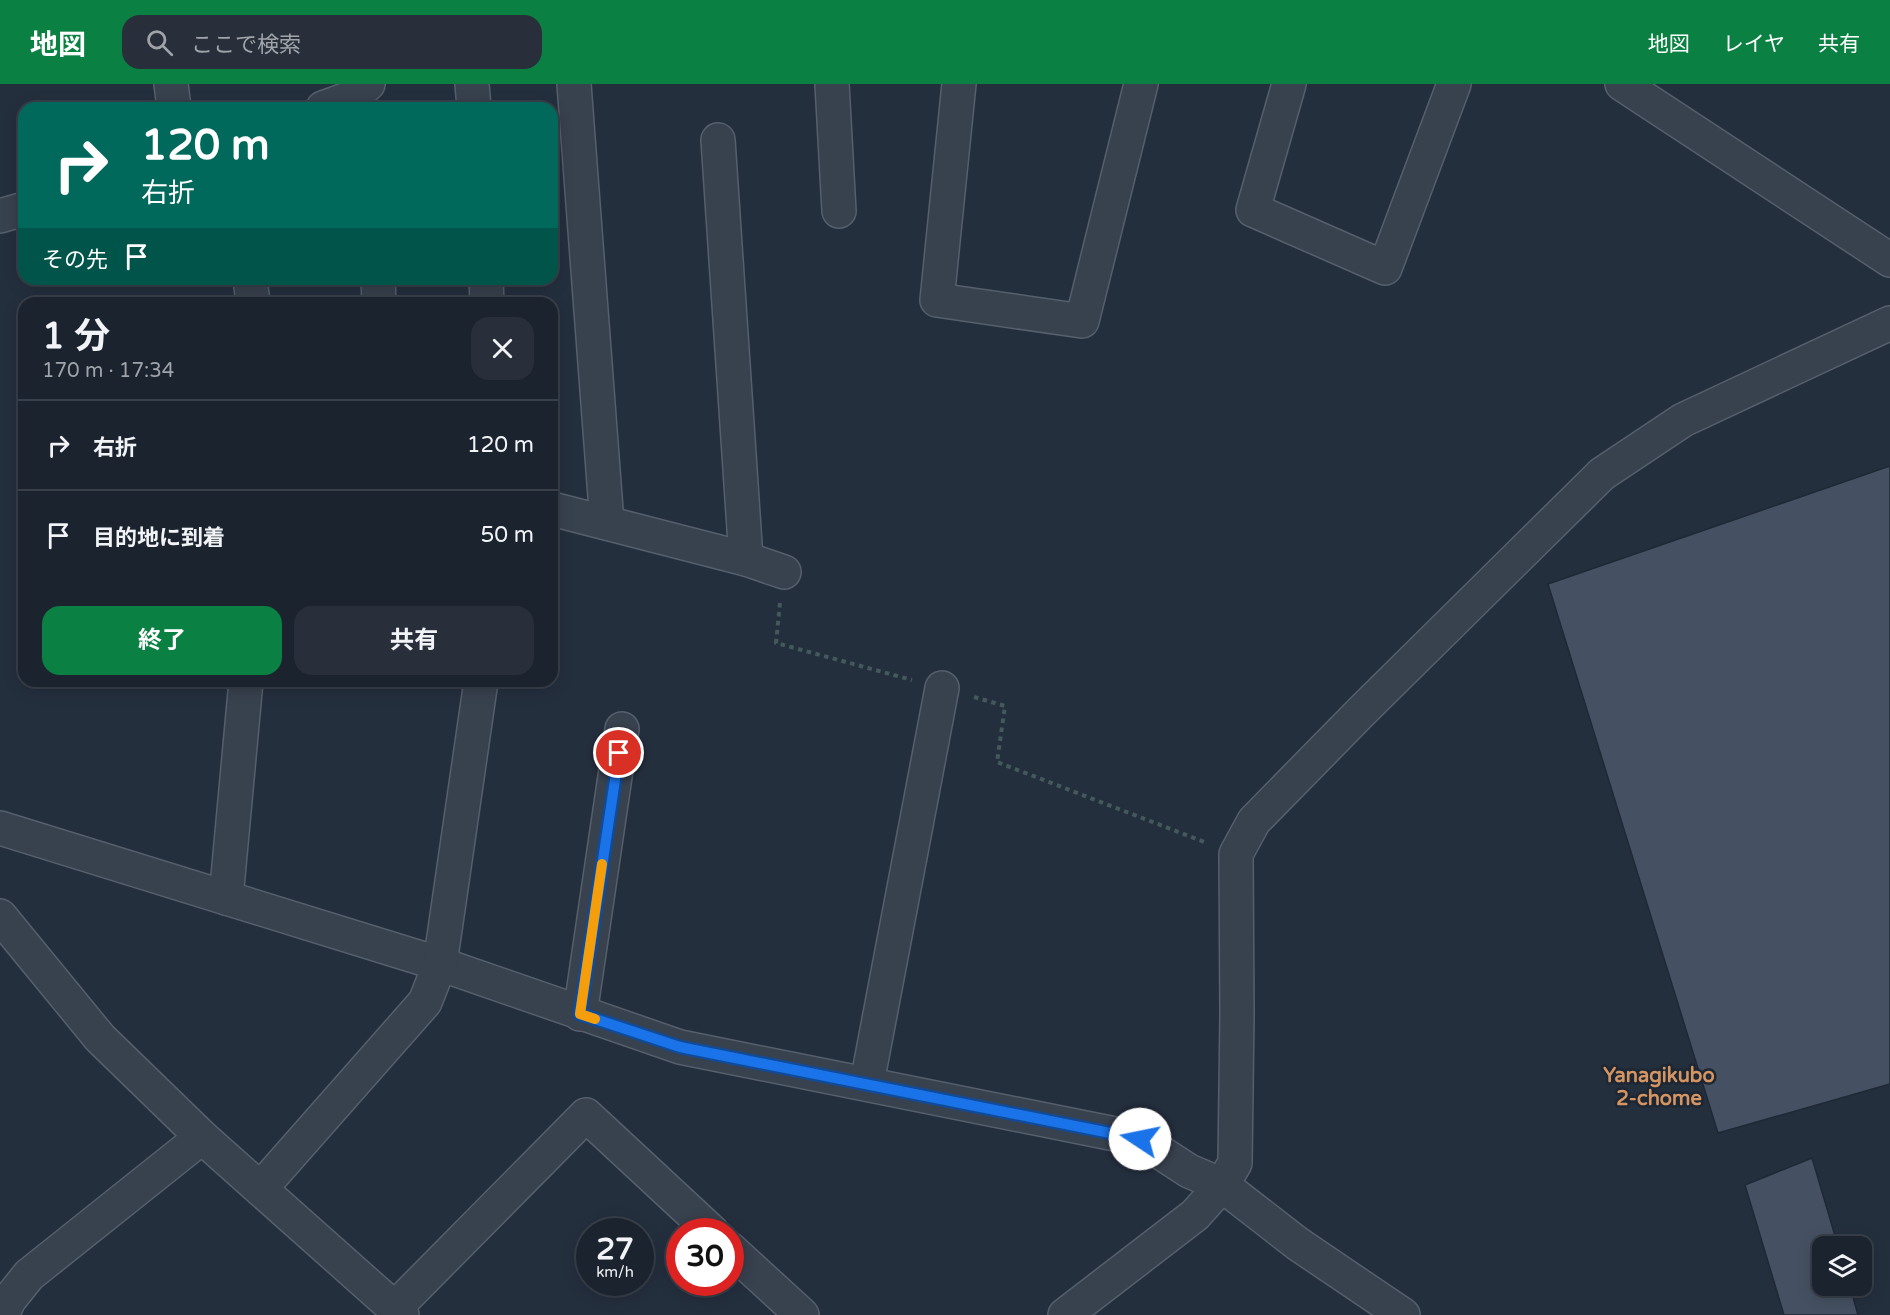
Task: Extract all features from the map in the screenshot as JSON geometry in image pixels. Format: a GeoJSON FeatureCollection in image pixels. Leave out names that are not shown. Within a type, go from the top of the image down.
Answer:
{"type":"FeatureCollection","features":[{"type":"Feature","properties":{"kind":"street"},"geometry":{"type":"LineString","coordinates":[[171,84],[173,102]]}},
{"type":"Feature","properties":{"kind":"street"},"geometry":{"type":"LineString","coordinates":[[472,84],[474,102]]}},
{"type":"Feature","properties":{"kind":"street"},"geometry":{"type":"LineString","coordinates":[[574,84],[607,523]]}},
{"type":"Feature","properties":{"kind":"street"},"geometry":{"type":"LineString","coordinates":[[832,84],[839,211]]}},
{"type":"Feature","properties":{"kind":"street"},"geometry":{"type":"LineString","coordinates":[[959,84],[937,300],[1082,321],[1141,84]]}},
{"type":"Feature","properties":{"kind":"street"},"geometry":{"type":"LineString","coordinates":[[1289,84],[1253,210],[1385,268],[1454,84]]}},
{"type":"Feature","properties":{"kind":"street"},"geometry":{"type":"LineString","coordinates":[[1622,84],[1890,260]]}},
{"type":"Feature","properties":{"kind":"street"},"geometry":{"type":"LineString","coordinates":[[339,102],[365,91]]}},
{"type":"Feature","properties":{"kind":"street"},"geometry":{"type":"LineString","coordinates":[[718,140],[746,559]]}},
{"type":"Feature","properties":{"kind":"street"},"geometry":{"type":"LineString","coordinates":[[0,216],[18,210]]}},
{"type":"Feature","properties":{"kind":"street"},"geometry":{"type":"LineString","coordinates":[[1065,1315],[1195,1215],[1222,1185],[1235,1163],[1238,1015],[1236,854],[1254,820],[1602,474],[1683,420],[1890,322]]}},
{"type":"Feature","properties":{"kind":"street"},"geometry":{"type":"LineString","coordinates":[[558,511],[746,559],[784,572]]}},
{"type":"Feature","properties":{"kind":"street"},"geometry":{"type":"LineString","coordinates":[[226,898],[245,687]]}},
{"type":"Feature","properties":{"kind":"street"},"geometry":{"type":"LineString","coordinates":[[261,1188],[425,1002],[440,964],[480,687]]}},
{"type":"Feature","properties":{"kind":"street"},"geometry":{"type":"LineString","coordinates":[[867,1083],[942,688]]}},
{"type":"Feature","properties":{"kind":"street"},"geometry":{"type":"LineString","coordinates":[[580,1014],[622,729]]}},
{"type":"Feature","properties":{"kind":"street"},"geometry":{"type":"LineString","coordinates":[[0,828],[440,964],[680,1047],[1140,1139],[1189,1171],[1222,1185],[1298,1244],[1403,1315]]}},
{"type":"Feature","properties":{"kind":"street"},"geometry":{"type":"LineString","coordinates":[[0,916],[100,1038],[202,1137],[399,1312],[586,1115],[697,1218]]}},
{"type":"Feature","properties":{"kind":"street"},"geometry":{"type":"LineString","coordinates":[[3,1315],[9,1300],[29,1275],[202,1137]]}},
{"type":"Feature","properties":{"kind":"street"},"geometry":{"type":"LineString","coordinates":[[744,1262],[802,1315]]}},
{"type":"Feature","properties":{"kind":"path"},"geometry":{"type":"LineString","coordinates":[[784,572],[776,643],[1005,706],[997,762],[1236,854]]}},
{"type":"Feature","properties":{"kind":"building"},"geometry":{"type":"Polygon","coordinates":[[[1890,466],[1890,1084],[1718,1133],[1548,584],[1890,466]]]}},
{"type":"Feature","properties":{"kind":"building"},"geometry":{"type":"Polygon","coordinates":[[[1812,1158],[1835,1236],[1812,1236],[1812,1296],[1853,1296],[1858,1315],[1784,1315],[1745,1185],[1812,1158]]]}},
{"type":"Feature","properties":{"kind":"slow traffic"},"geometry":{"type":"LineString","coordinates":[[595,1019],[580,1014],[602,864]]}},
{"type":"Feature","properties":{"kind":"district","name":"Yanagikubo 2-chome"},"geometry":{"type":"Point","coordinates":[1659,1086]}},
{"type":"Feature","properties":{"kind":"route"},"geometry":{"type":"LineString","coordinates":[[619,753],[580,1014],[680,1047],[1140,1139]]}}]}
